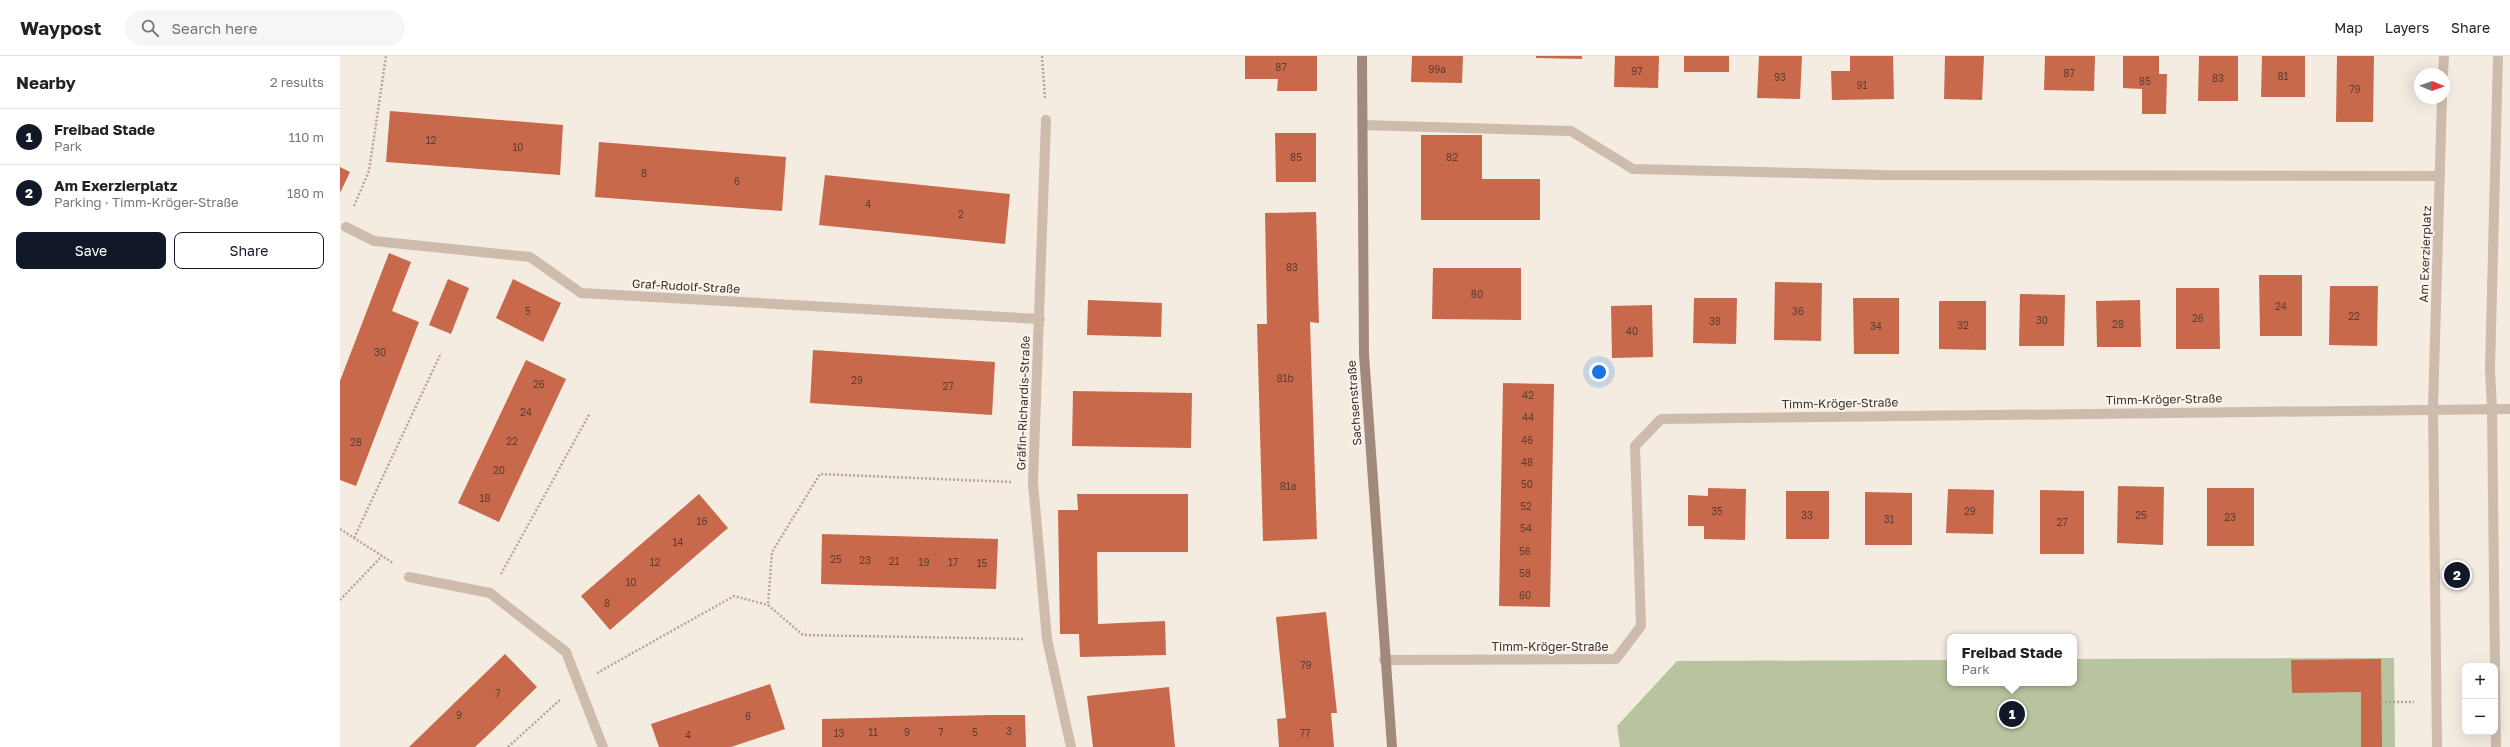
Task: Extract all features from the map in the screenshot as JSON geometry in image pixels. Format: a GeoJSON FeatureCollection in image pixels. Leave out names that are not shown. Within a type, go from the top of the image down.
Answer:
{"type":"FeatureCollection","features":[{"type":"Feature","properties":{"kind":"street","name":"Sachsenstraße"},"geometry":{"type":"LineString","coordinates":[[1362,56],[1364,354],[1384,660],[1392,747]]}},
{"type":"Feature","properties":{"kind":"street"},"geometry":{"type":"LineString","coordinates":[[2443,68],[2444,56]]}},
{"type":"Feature","properties":{"kind":"street"},"geometry":{"type":"LineString","coordinates":[[2495,663],[2492,408],[2490,370],[2498,56]]}},
{"type":"Feature","properties":{"kind":"street","name":"Am Exerzierplatz"},"geometry":{"type":"LineString","coordinates":[[2437,747],[2433,408],[2442,104]]}},
{"type":"Feature","properties":{"kind":"street","name":"Gräfin-Richardis-Straße"},"geometry":{"type":"LineString","coordinates":[[1046,120],[1040,319],[1032,483],[1047,639],[1071,747]]}},
{"type":"Feature","properties":{"kind":"street"},"geometry":{"type":"LineString","coordinates":[[1362,125],[1571,131],[1633,169],[1890,175],[2440,176]]}},
{"type":"Feature","properties":{"kind":"street","name":"Graf-Rudolf-Straße"},"geometry":{"type":"LineString","coordinates":[[346,227],[374,241],[530,257],[581,293],[1040,319]]}},
{"type":"Feature","properties":{"kind":"street","name":"Timm-Kröger-Straße"},"geometry":{"type":"LineString","coordinates":[[1384,660],[1616,659],[1641,626],[1635,446],[1661,419],[2510,408]]}},
{"type":"Feature","properties":{"kind":"street"},"geometry":{"type":"LineString","coordinates":[[413,578],[490,593],[566,652],[603,747]]}},
{"type":"Feature","properties":{"kind":"street"},"geometry":{"type":"LineString","coordinates":[[2495,699],[2496,747]]}},
{"type":"Feature","properties":{"kind":"path"},"geometry":{"type":"LineString","coordinates":[[346,227],[368,171],[386,56]]}},
{"type":"Feature","properties":{"kind":"path"},"geometry":{"type":"LineString","coordinates":[[1042,56],[1046,120]]}},
{"type":"Feature","properties":{"kind":"path"},"geometry":{"type":"LineString","coordinates":[[354,538],[442,353]]}},
{"type":"Feature","properties":{"kind":"path"},"geometry":{"type":"LineString","coordinates":[[490,593],[590,414]]}},
{"type":"Feature","properties":{"kind":"path"},"geometry":{"type":"LineString","coordinates":[[768,605],[772,552],[820,474],[1032,483]]}},
{"type":"Feature","properties":{"kind":"path"},"geometry":{"type":"LineString","coordinates":[[340,529],[413,578]]}},
{"type":"Feature","properties":{"kind":"path"},"geometry":{"type":"LineString","coordinates":[[340,600],[382,556]]}},
{"type":"Feature","properties":{"kind":"path"},"geometry":{"type":"LineString","coordinates":[[508,747],[579,684],[734,596],[768,605],[803,635],[1047,639]]}},
{"type":"Feature","properties":{"kind":"path"},"geometry":{"type":"LineString","coordinates":[[2381,702],[2437,702]]}},
{"type":"Feature","properties":{"kind":"green space"},"geometry":{"type":"Polygon","coordinates":[[[2394,658],[2395,747],[1620,747],[1617,726],[1677,661],[1947,660],[1947,686],[2077,686],[2077,659],[2394,658]]]}},
{"type":"Feature","properties":{"kind":"building"},"geometry":{"type":"Polygon","coordinates":[[[1245,56],[1317,56],[1317,91],[1277,91],[1278,79],[1245,79],[1245,56]]]}},
{"type":"Feature","properties":{"kind":"building"},"geometry":{"type":"Polygon","coordinates":[[[1412,56],[1463,56],[1462,83],[1411,82],[1412,56]]]}},
{"type":"Feature","properties":{"kind":"building"},"geometry":{"type":"Polygon","coordinates":[[[1536,56],[1582,56],[1582,59],[1536,58],[1536,56]]]}},
{"type":"Feature","properties":{"kind":"building"},"geometry":{"type":"Polygon","coordinates":[[[1615,56],[1659,56],[1658,88],[1614,87],[1615,56]]]}},
{"type":"Feature","properties":{"kind":"building"},"geometry":{"type":"Polygon","coordinates":[[[1684,56],[1729,56],[1729,72],[1684,72],[1684,56]]]}},
{"type":"Feature","properties":{"kind":"building"},"geometry":{"type":"Polygon","coordinates":[[[1759,56],[1802,56],[1800,99],[1757,98],[1759,56]]]}},
{"type":"Feature","properties":{"kind":"building"},"geometry":{"type":"Polygon","coordinates":[[[1850,56],[1893,56],[1894,99],[1832,100],[1831,71],[1850,71],[1850,56]]]}},
{"type":"Feature","properties":{"kind":"building"},"geometry":{"type":"Polygon","coordinates":[[[1945,56],[1984,56],[1982,100],[1944,99],[1945,56]]]}},
{"type":"Feature","properties":{"kind":"building"},"geometry":{"type":"Polygon","coordinates":[[[2045,56],[2095,56],[2094,91],[2044,90],[2045,56]]]}},
{"type":"Feature","properties":{"kind":"building"},"geometry":{"type":"Polygon","coordinates":[[[2123,56],[2159,56],[2159,74],[2167,74],[2166,114],[2142,114],[2142,89],[2123,88],[2123,56]]]}},
{"type":"Feature","properties":{"kind":"building"},"geometry":{"type":"Polygon","coordinates":[[[2199,56],[2238,56],[2238,101],[2198,101],[2199,56]]]}},
{"type":"Feature","properties":{"kind":"building"},"geometry":{"type":"Polygon","coordinates":[[[2262,56],[2305,56],[2305,97],[2261,97],[2262,56]]]}},
{"type":"Feature","properties":{"kind":"building"},"geometry":{"type":"Polygon","coordinates":[[[2337,56],[2374,56],[2373,122],[2336,122],[2337,56]]]}},
{"type":"Feature","properties":{"kind":"building"},"geometry":{"type":"Polygon","coordinates":[[[390,111],[563,125],[560,175],[386,162],[390,111]]]}},
{"type":"Feature","properties":{"kind":"building"},"geometry":{"type":"Polygon","coordinates":[[[1275,133],[1316,133],[1316,182],[1276,182],[1275,133]]]}},
{"type":"Feature","properties":{"kind":"building"},"geometry":{"type":"Polygon","coordinates":[[[1421,135],[1482,135],[1482,179],[1540,179],[1540,220],[1421,220],[1421,135]]]}},
{"type":"Feature","properties":{"kind":"building"},"geometry":{"type":"Polygon","coordinates":[[[599,142],[786,157],[782,211],[595,197],[599,142]]]}},
{"type":"Feature","properties":{"kind":"building"},"geometry":{"type":"Polygon","coordinates":[[[340,167],[350,172],[340,193],[340,167]]]}},
{"type":"Feature","properties":{"kind":"building"},"geometry":{"type":"Polygon","coordinates":[[[825,175],[1010,194],[1005,244],[819,225],[825,175]]]}},
{"type":"Feature","properties":{"kind":"building"},"geometry":{"type":"Polygon","coordinates":[[[1316,212],[1319,323],[1310,322],[1317,539],[1263,541],[1257,324],[1267,324],[1265,213],[1316,212]]]}},
{"type":"Feature","properties":{"kind":"building"},"geometry":{"type":"Polygon","coordinates":[[[389,253],[411,262],[392,311],[419,322],[356,486],[340,480],[340,381],[389,253]]]}},
{"type":"Feature","properties":{"kind":"building"},"geometry":{"type":"Polygon","coordinates":[[[1433,268],[1521,268],[1521,320],[1432,319],[1433,268]]]}},
{"type":"Feature","properties":{"kind":"building"},"geometry":{"type":"Polygon","coordinates":[[[2259,275],[2302,275],[2302,336],[2260,336],[2259,275]]]}},
{"type":"Feature","properties":{"kind":"building"},"geometry":{"type":"Polygon","coordinates":[[[448,279],[469,288],[451,334],[429,325],[448,279]]]}},
{"type":"Feature","properties":{"kind":"building"},"geometry":{"type":"Polygon","coordinates":[[[513,279],[561,303],[543,342],[496,318],[513,279]]]}},
{"type":"Feature","properties":{"kind":"building"},"geometry":{"type":"Polygon","coordinates":[[[1775,282],[1822,283],[1821,341],[1774,340],[1775,282]]]}},
{"type":"Feature","properties":{"kind":"building"},"geometry":{"type":"Polygon","coordinates":[[[2330,286],[2378,286],[2377,346],[2329,345],[2330,286]]]}},
{"type":"Feature","properties":{"kind":"building"},"geometry":{"type":"Polygon","coordinates":[[[2176,288],[2219,288],[2220,349],[2176,349],[2176,288]]]}},
{"type":"Feature","properties":{"kind":"building"},"geometry":{"type":"Polygon","coordinates":[[[2020,294],[2065,295],[2064,346],[2019,346],[2020,294]]]}},
{"type":"Feature","properties":{"kind":"building"},"geometry":{"type":"Polygon","coordinates":[[[1694,298],[1737,298],[1736,344],[1693,343],[1694,298]]]}},
{"type":"Feature","properties":{"kind":"building"},"geometry":{"type":"Polygon","coordinates":[[[1853,298],[1899,298],[1899,354],[1854,354],[1853,298]]]}},
{"type":"Feature","properties":{"kind":"building"},"geometry":{"type":"Polygon","coordinates":[[[1088,300],[1162,303],[1161,337],[1087,335],[1088,300]]]}},
{"type":"Feature","properties":{"kind":"building"},"geometry":{"type":"Polygon","coordinates":[[[2140,300],[2141,347],[2097,347],[2096,301],[2140,300]]]}},
{"type":"Feature","properties":{"kind":"building"},"geometry":{"type":"Polygon","coordinates":[[[1939,301],[1986,301],[1986,350],[1939,349],[1939,301]]]}},
{"type":"Feature","properties":{"kind":"building"},"geometry":{"type":"Polygon","coordinates":[[[1652,305],[1653,357],[1612,358],[1611,306],[1652,305]]]}},
{"type":"Feature","properties":{"kind":"building"},"geometry":{"type":"Polygon","coordinates":[[[813,350],[995,362],[992,415],[810,403],[813,350]]]}},
{"type":"Feature","properties":{"kind":"building"},"geometry":{"type":"Polygon","coordinates":[[[526,360],[566,379],[499,522],[458,503],[526,360]]]}},
{"type":"Feature","properties":{"kind":"building"},"geometry":{"type":"Polygon","coordinates":[[[1503,383],[1554,384],[1550,607],[1499,606],[1503,383]]]}},
{"type":"Feature","properties":{"kind":"building"},"geometry":{"type":"Polygon","coordinates":[[[1073,391],[1192,393],[1191,448],[1072,446],[1073,391]]]}},
{"type":"Feature","properties":{"kind":"building"},"geometry":{"type":"Polygon","coordinates":[[[2118,486],[2164,487],[2163,545],[2117,543],[2118,486]]]}},
{"type":"Feature","properties":{"kind":"building"},"geometry":{"type":"Polygon","coordinates":[[[1708,488],[1746,489],[1745,540],[1704,539],[1704,526],[1688,526],[1688,495],[1708,496],[1708,488]]]}},
{"type":"Feature","properties":{"kind":"building"},"geometry":{"type":"Polygon","coordinates":[[[2207,488],[2254,488],[2254,546],[2207,546],[2207,488]]]}},
{"type":"Feature","properties":{"kind":"building"},"geometry":{"type":"Polygon","coordinates":[[[1948,489],[1994,490],[1993,534],[1946,533],[1948,489]]]}},
{"type":"Feature","properties":{"kind":"building"},"geometry":{"type":"Polygon","coordinates":[[[2040,490],[2084,491],[2084,554],[2040,554],[2040,490]]]}},
{"type":"Feature","properties":{"kind":"building"},"geometry":{"type":"Polygon","coordinates":[[[1786,491],[1829,491],[1829,539],[1786,539],[1786,491]]]}},
{"type":"Feature","properties":{"kind":"building"},"geometry":{"type":"Polygon","coordinates":[[[1865,492],[1912,493],[1912,545],[1865,545],[1865,492]]]}},
{"type":"Feature","properties":{"kind":"building"},"geometry":{"type":"Polygon","coordinates":[[[699,494],[728,528],[610,630],[581,596],[699,494]]]}},
{"type":"Feature","properties":{"kind":"building"},"geometry":{"type":"Polygon","coordinates":[[[1077,494],[1188,494],[1188,552],[1097,552],[1098,624],[1165,621],[1166,655],[1080,657],[1079,634],[1060,634],[1058,510],[1078,510],[1077,494]]]}},
{"type":"Feature","properties":{"kind":"building"},"geometry":{"type":"Polygon","coordinates":[[[822,534],[998,539],[996,589],[821,584],[822,534]]]}},
{"type":"Feature","properties":{"kind":"building"},"geometry":{"type":"Polygon","coordinates":[[[1326,612],[1337,713],[1331,713],[1334,747],[1279,747],[1277,719],[1286,718],[1276,617],[1326,612]]]}},
{"type":"Feature","properties":{"kind":"building"},"geometry":{"type":"Polygon","coordinates":[[[505,654],[537,687],[491,732],[475,747],[409,747],[505,654]]]}},
{"type":"Feature","properties":{"kind":"building"},"geometry":{"type":"Polygon","coordinates":[[[2381,659],[2382,747],[2361,747],[2361,692],[2292,693],[2291,660],[2381,659]]]}},
{"type":"Feature","properties":{"kind":"building"},"geometry":{"type":"Polygon","coordinates":[[[770,684],[785,729],[731,747],[659,747],[651,724],[770,684]]]}},
{"type":"Feature","properties":{"kind":"building"},"geometry":{"type":"Polygon","coordinates":[[[1169,687],[1175,747],[1093,747],[1087,696],[1169,687]]]}},
{"type":"Feature","properties":{"kind":"building"},"geometry":{"type":"Polygon","coordinates":[[[1025,715],[1026,747],[822,747],[822,719],[1025,715]]]}},
{"type":"Feature","properties":{"kind":"place","name":"Am Exerzierplatz"},"geometry":{"type":"Point","coordinates":[2457,575]}},
{"type":"Feature","properties":{"kind":"place","name":"Freibad Stade"},"geometry":{"type":"Point","coordinates":[2012,714]}}]}
